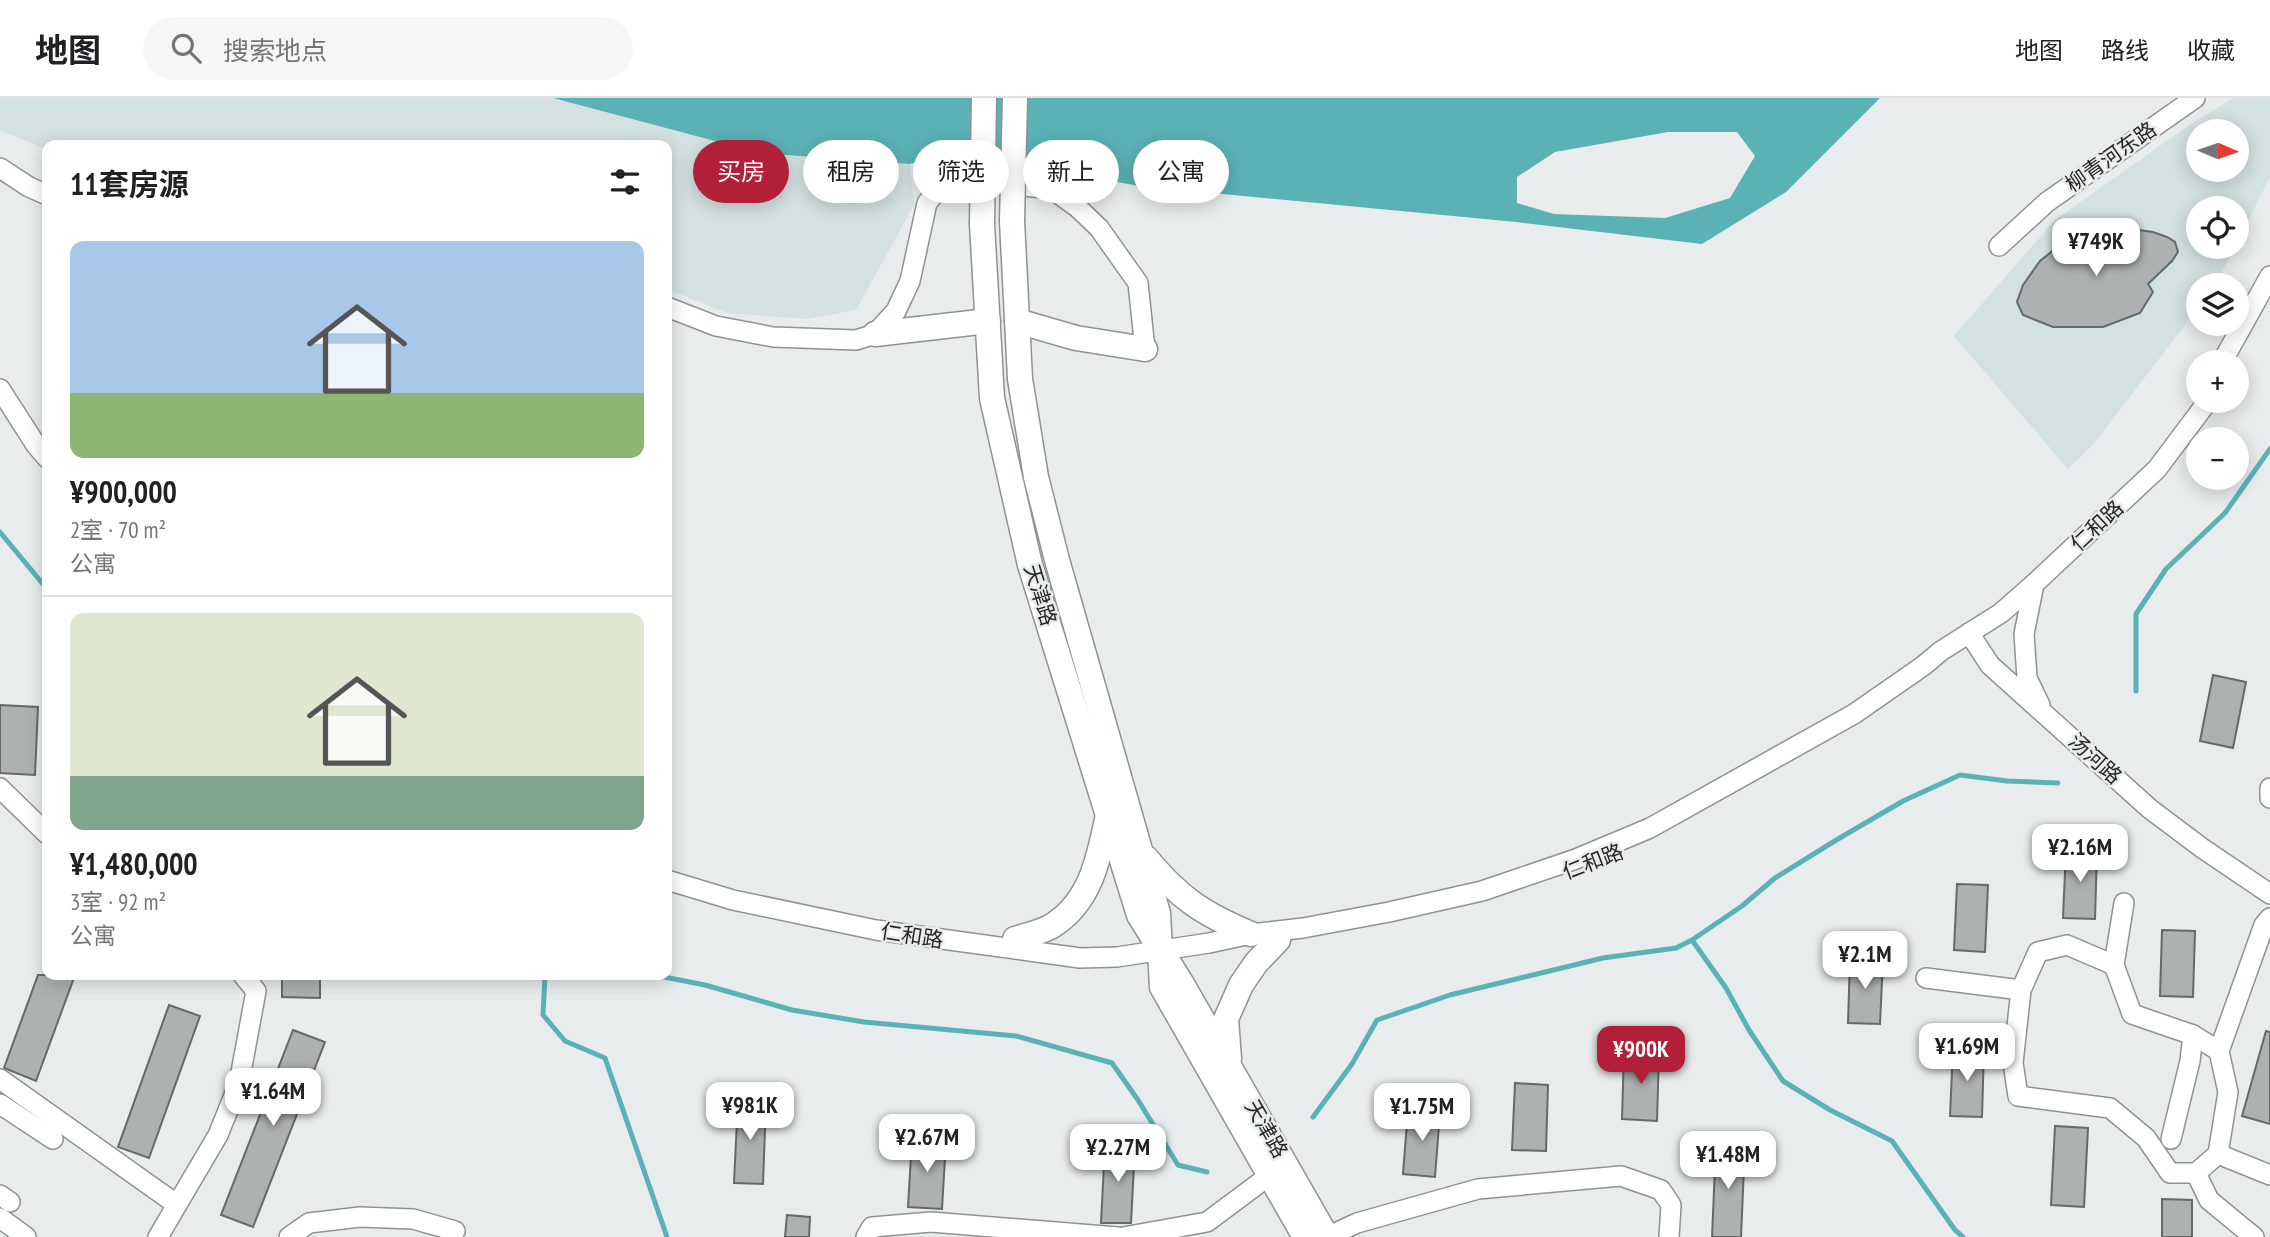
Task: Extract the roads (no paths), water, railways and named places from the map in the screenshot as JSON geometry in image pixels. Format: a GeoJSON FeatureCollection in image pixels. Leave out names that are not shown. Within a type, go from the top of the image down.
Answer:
{"type":"FeatureCollection","features":[{"type":"Feature","properties":{"kind":"main road","name":"天津路"},"geometry":{"type":"LineString","coordinates":[[984,98],[982,224],[992,398],[1030,565],[1139,915],[1327,1237]]}},
{"type":"Feature","properties":{"kind":"main road","name":"天津路"},"geometry":{"type":"LineString","coordinates":[[1015,98],[1012,221],[1020,379],[1036,477],[1060,573],[1158,913],[1162,987],[1305,1237]]}},
{"type":"Feature","properties":{"kind":"main road"},"geometry":{"type":"LineString","coordinates":[[875,334],[988,321]]}},
{"type":"Feature","properties":{"kind":"main road"},"geometry":{"type":"LineString","coordinates":[[1017,321],[1076,338],[1145,349]]}},
{"type":"Feature","properties":{"kind":"main road"},"geometry":{"type":"LineString","coordinates":[[1014,939],[1054,925],[1080,902],[1096,869],[1108,814]]}},
{"type":"Feature","properties":{"kind":"main road"},"geometry":{"type":"LineString","coordinates":[[1141,852],[1162,878],[1200,911],[1251,934]]}},
{"type":"Feature","properties":{"kind":"main road"},"geometry":{"type":"LineString","coordinates":[[1230,1067],[1226,1019],[1241,985],[1256,963],[1278,940]]}},
{"type":"Feature","properties":{"kind":"street","name":"柳青河东路"},"geometry":{"type":"LineString","coordinates":[[1999,246],[2047,202],[2195,98]]}},
{"type":"Feature","properties":{"kind":"street"},"geometry":{"type":"LineString","coordinates":[[2,171],[42,192]]}},
{"type":"Feature","properties":{"kind":"street"},"geometry":{"type":"LineString","coordinates":[[672,309],[716,326],[773,337],[856,340],[875,334],[896,311],[910,281],[928,203],[939,188],[958,178],[1052,189],[1077,207],[1099,228],[1138,283],[1145,349]]}},
{"type":"Feature","properties":{"kind":"street"},"geometry":{"type":"LineString","coordinates":[[2229,350],[2270,275]]}},
{"type":"Feature","properties":{"kind":"street"},"geometry":{"type":"LineString","coordinates":[[2239,350],[2270,295]]}},
{"type":"Feature","properties":{"kind":"street"},"geometry":{"type":"LineString","coordinates":[[0,378],[2,404],[42,452]]}},
{"type":"Feature","properties":{"kind":"street"},"geometry":{"type":"LineString","coordinates":[[2,404],[42,440]]}},
{"type":"Feature","properties":{"kind":"street","name":"仁和路"},"geometry":{"type":"LineString","coordinates":[[672,872],[735,891],[878,921],[1080,948],[1212,952],[1391,922],[1484,900],[1579,869],[1655,837],[1859,722],[1929,674],[2006,596],[2150,463],[2187,413]]}},
{"type":"Feature","properties":{"kind":"street","name":"仁和路"},"geometry":{"type":"LineString","coordinates":[[672,882],[733,900],[876,930],[1080,958],[1117,957],[1303,928],[1482,891],[1576,859],[1633,835],[1725,788],[1854,714],[2001,613],[2157,469],[2199,413]]}},
{"type":"Feature","properties":{"kind":"street"},"geometry":{"type":"LineString","coordinates":[[2034,584],[2024,634],[2027,678],[2043,712]]}},
{"type":"Feature","properties":{"kind":"street","name":"汤河路"},"geometry":{"type":"LineString","coordinates":[[1969,633],[1990,665],[2150,808],[2202,848],[2270,894]]}},
{"type":"Feature","properties":{"kind":"street"},"geometry":{"type":"LineString","coordinates":[[0,788],[42,829]]}},
{"type":"Feature","properties":{"kind":"street"},"geometry":{"type":"LineString","coordinates":[[2270,788],[2270,798]]}},
{"type":"Feature","properties":{"kind":"street"},"geometry":{"type":"LineString","coordinates":[[2124,903],[2114,965],[2132,1014],[2193,1035],[2219,1051]]}},
{"type":"Feature","properties":{"kind":"street"},"geometry":{"type":"LineString","coordinates":[[2114,965],[2067,945],[2038,952],[2021,990],[2013,1063],[2018,1096],[2110,1108],[2146,1138],[2170,1173],[2196,1173],[2218,1154],[2228,1092],[2219,1051],[2264,925],[2270,918]]}},
{"type":"Feature","properties":{"kind":"street"},"geometry":{"type":"LineString","coordinates":[[1926,978],[2021,990]]}},
{"type":"Feature","properties":{"kind":"street"},"geometry":{"type":"LineString","coordinates":[[158,1237],[218,1135],[239,1083],[257,991],[247,980]]}},
{"type":"Feature","properties":{"kind":"street"},"geometry":{"type":"LineString","coordinates":[[2171,1139],[2190,1061],[2193,1035]]}},
{"type":"Feature","properties":{"kind":"street"},"geometry":{"type":"LineString","coordinates":[[0,1079],[176,1204]]}},
{"type":"Feature","properties":{"kind":"street"},"geometry":{"type":"LineString","coordinates":[[0,1104],[53,1139]]}},
{"type":"Feature","properties":{"kind":"street"},"geometry":{"type":"LineString","coordinates":[[2218,1154],[2270,1175]]}},
{"type":"Feature","properties":{"kind":"street"},"geometry":{"type":"LineString","coordinates":[[2196,1173],[2210,1200],[2253,1237]]}},
{"type":"Feature","properties":{"kind":"street"},"geometry":{"type":"LineString","coordinates":[[866,1237],[873,1227],[932,1222],[1121,1237],[1208,1222],[1270,1175]]}},
{"type":"Feature","properties":{"kind":"street"},"geometry":{"type":"LineString","coordinates":[[1327,1237],[1357,1223],[1478,1189],[1622,1176],[1661,1190],[1671,1205],[1669,1237]]}},
{"type":"Feature","properties":{"kind":"street"},"geometry":{"type":"LineString","coordinates":[[3,1205],[26,1237]]}},
{"type":"Feature","properties":{"kind":"street"},"geometry":{"type":"LineString","coordinates":[[289,1237],[309,1223],[360,1217],[413,1219],[455,1231]]}},
{"type":"Feature","properties":{"kind":"water"},"geometry":{"type":"Polygon","coordinates":[[[553,98],[1880,98],[1786,192],[1702,244],[1516,222],[1229,195],[1229,140],[1133,140],[1133,185],[1119,182],[1119,140],[1023,140],[1023,164],[1009,162],[1009,140],[913,140],[913,163],[910,164],[899,163],[899,140],[803,140],[803,156],[789,155],[789,140],[711,140],[553,98]],[[1668,132],[1555,152],[1517,177],[1517,203],[1554,214],[1665,218],[1730,198],[1755,156],[1737,132],[1668,132]]]}},
{"type":"Feature","properties":{"kind":"waterway"},"geometry":{"type":"LineString","coordinates":[[2136,691],[2136,614],[2166,569],[2225,513],[2270,449]]}},
{"type":"Feature","properties":{"kind":"waterway"},"geometry":{"type":"LineString","coordinates":[[0,532],[42,583]]}},
{"type":"Feature","properties":{"kind":"waterway"},"geometry":{"type":"LineString","coordinates":[[1313,1117],[1352,1064],[1377,1020],[1450,995],[1603,958],[1676,948],[1742,906],[1775,878],[1838,839],[1903,801],[1960,775],[2007,781],[2058,783]]}},
{"type":"Feature","properties":{"kind":"waterway"},"geometry":{"type":"LineString","coordinates":[[1692,940],[1726,988],[1749,1030],[1783,1081],[1830,1110],[1892,1141],[1955,1230],[1963,1237]]}},
{"type":"Feature","properties":{"kind":"waterway"},"geometry":{"type":"LineString","coordinates":[[672,979],[705,985],[792,1010],[864,1022],[1016,1036],[1112,1063],[1178,1165],[1207,1172]]}},
{"type":"Feature","properties":{"kind":"waterway"},"geometry":{"type":"LineString","coordinates":[[545,980],[543,1015],[565,1041],[605,1058],[667,1237]]}}]}
